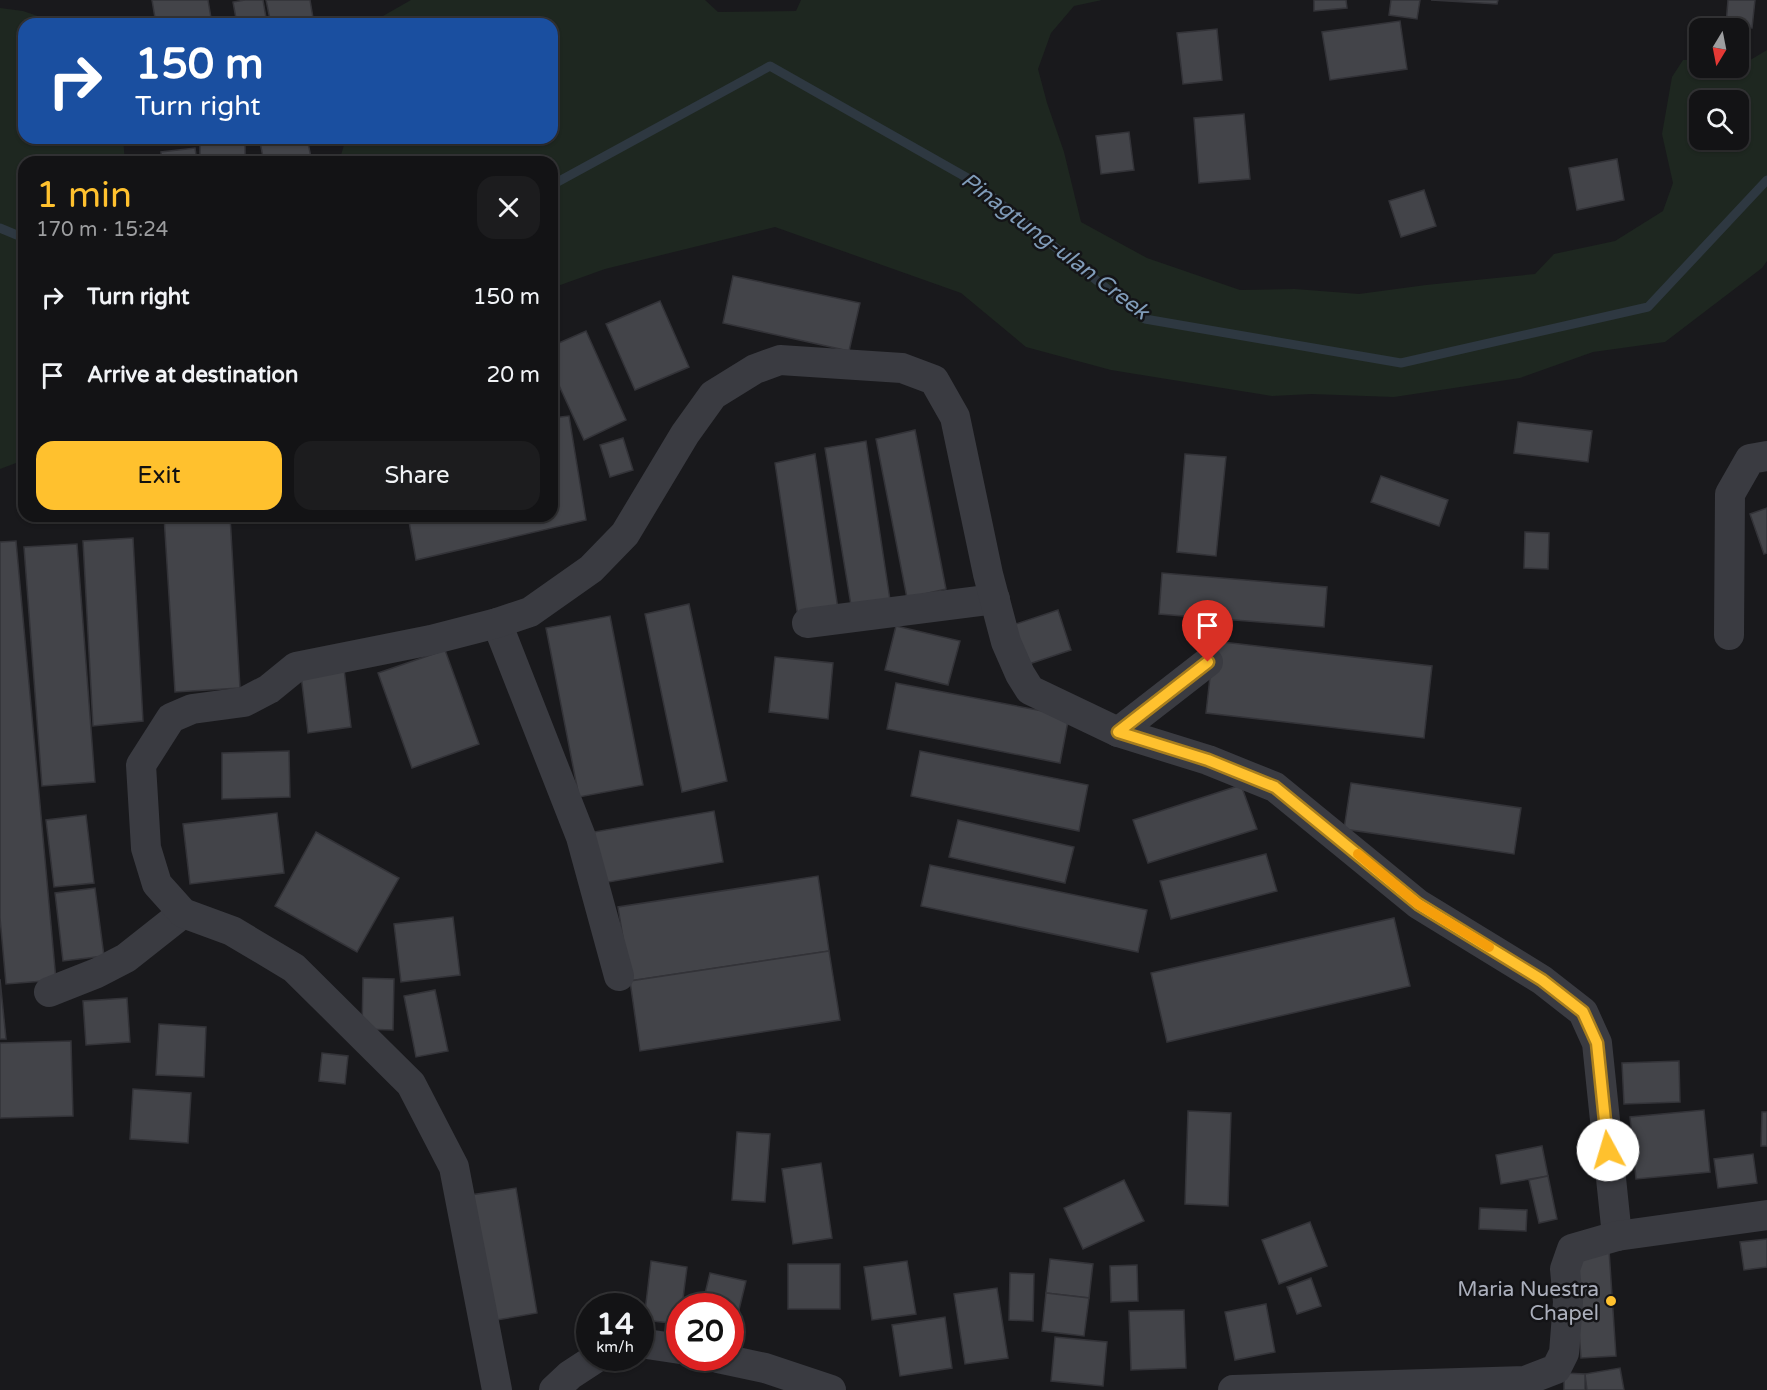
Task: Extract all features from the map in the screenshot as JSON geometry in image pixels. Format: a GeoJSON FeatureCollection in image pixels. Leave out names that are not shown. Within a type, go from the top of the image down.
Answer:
{"type":"FeatureCollection","features":[{"type":"Feature","properties":{"kind":"street"},"geometry":{"type":"LineString","coordinates":[[497,1390],[453,1167],[411,1084],[294,968],[232,931],[183,913],[157,884],[146,848],[141,765],[171,718],[192,709],[244,702],[269,689],[296,667],[431,640],[530,612],[591,569],[624,534],[685,434],[713,395],[755,369],[780,360],[902,368],[934,380],[955,417],[1006,642],[1030,690],[1118,732],[1208,760],[1275,787],[1418,904],[1542,980],[1583,1012],[1597,1043],[1617,1236]]}},
{"type":"Feature","properties":{"kind":"street"},"geometry":{"type":"LineString","coordinates":[[1729,635],[1730,494],[1750,459],[1767,456]]}},
{"type":"Feature","properties":{"kind":"street"},"geometry":{"type":"LineString","coordinates":[[807,623],[995,599]]}},
{"type":"Feature","properties":{"kind":"street"},"geometry":{"type":"LineString","coordinates":[[496,623],[581,837],[619,976]]}},
{"type":"Feature","properties":{"kind":"street"},"geometry":{"type":"LineString","coordinates":[[1118,732],[1208,662]]}},
{"type":"Feature","properties":{"kind":"street"},"geometry":{"type":"LineString","coordinates":[[49,992],[126,958],[183,913]]}},
{"type":"Feature","properties":{"kind":"street"},"geometry":{"type":"LineString","coordinates":[[1239,1390],[1362,1388],[1557,1379],[1564,1353],[1568,1302],[1565,1269],[1572,1249],[1617,1236],[1767,1215]]}},
{"type":"Feature","properties":{"kind":"street"},"geometry":{"type":"LineString","coordinates":[[744,1364],[765,1368],[831,1390]]}},
{"type":"Feature","properties":{"kind":"street"},"geometry":{"type":"LineString","coordinates":[[554,1390],[576,1371]]}},
{"type":"Feature","properties":{"kind":"shaded area"},"geometry":{"type":"Polygon","coordinates":[[[411,0],[705,0],[718,12],[796,11],[801,0],[1102,0],[1074,6],[1051,33],[1038,69],[1064,152],[1081,222],[1147,258],[1240,290],[1295,289],[1359,294],[1535,274],[1554,254],[1615,241],[1663,211],[1673,183],[1662,134],[1672,77],[1683,60],[1689,60],[1689,78],[1749,78],[1749,61],[1767,50],[1767,261],[1762,268],[1665,342],[1593,352],[1520,378],[1394,397],[1311,394],[1272,396],[1111,370],[1026,347],[961,293],[775,227],[605,269],[558,286],[558,156],[341,156],[344,144],[558,144],[558,18],[380,18],[411,0]]]}},
{"type":"Feature","properties":{"kind":"shaded area"},"geometry":{"type":"Polygon","coordinates":[[[0,8],[23,11],[43,18],[18,18],[18,144],[124,144],[124,156],[18,156],[18,462],[0,469],[0,8]]]}},
{"type":"Feature","properties":{"kind":"building"},"geometry":{"type":"Polygon","coordinates":[[[152,0],[208,0],[211,18],[155,18],[152,0]]]}},
{"type":"Feature","properties":{"kind":"building"},"geometry":{"type":"Polygon","coordinates":[[[263,0],[266,18],[236,18],[233,2],[263,0]]]}},
{"type":"Feature","properties":{"kind":"building"},"geometry":{"type":"Polygon","coordinates":[[[266,0],[310,0],[313,18],[270,18],[266,0]]]}},
{"type":"Feature","properties":{"kind":"building"},"geometry":{"type":"Polygon","coordinates":[[[1314,0],[1346,0],[1347,8],[1314,11],[1314,0]]]}},
{"type":"Feature","properties":{"kind":"building"},"geometry":{"type":"Polygon","coordinates":[[[1391,0],[1420,0],[1417,19],[1389,15],[1391,0]]]}},
{"type":"Feature","properties":{"kind":"building"},"geometry":{"type":"Polygon","coordinates":[[[1431,0],[1498,0],[1497,4],[1431,0]]]}},
{"type":"Feature","properties":{"kind":"building"},"geometry":{"type":"Polygon","coordinates":[[[1728,0],[1755,0],[1752,28],[1749,28],[1749,18],[1727,18],[1728,0]]]}},
{"type":"Feature","properties":{"kind":"building"},"geometry":{"type":"Polygon","coordinates":[[[1400,21],[1407,69],[1330,80],[1322,32],[1400,21]]]}},
{"type":"Feature","properties":{"kind":"building"},"geometry":{"type":"Polygon","coordinates":[[[1217,29],[1222,80],[1183,84],[1177,33],[1217,29]]]}},
{"type":"Feature","properties":{"kind":"building"},"geometry":{"type":"Polygon","coordinates":[[[1244,114],[1250,179],[1199,183],[1194,118],[1244,114]]]}},
{"type":"Feature","properties":{"kind":"building"},"geometry":{"type":"Polygon","coordinates":[[[1129,132],[1134,170],[1101,174],[1096,136],[1129,132]]]}},
{"type":"Feature","properties":{"kind":"building"},"geometry":{"type":"Polygon","coordinates":[[[200,144],[245,144],[245,156],[200,156],[200,144]]]}},
{"type":"Feature","properties":{"kind":"building"},"geometry":{"type":"Polygon","coordinates":[[[260,144],[308,144],[311,156],[263,156],[260,144]]]}},
{"type":"Feature","properties":{"kind":"building"},"geometry":{"type":"Polygon","coordinates":[[[195,148],[196,156],[161,156],[161,152],[195,148]]]}},
{"type":"Feature","properties":{"kind":"building"},"geometry":{"type":"Polygon","coordinates":[[[1617,159],[1624,200],[1577,210],[1569,168],[1617,159]]]}},
{"type":"Feature","properties":{"kind":"building"},"geometry":{"type":"Polygon","coordinates":[[[1424,190],[1436,226],[1401,237],[1389,201],[1424,190]]]}},
{"type":"Feature","properties":{"kind":"building"},"geometry":{"type":"Polygon","coordinates":[[[733,276],[860,303],[849,351],[723,323],[733,276]]]}},
{"type":"Feature","properties":{"kind":"building"},"geometry":{"type":"Polygon","coordinates":[[[660,301],[689,367],[635,390],[606,324],[660,301]]]}},
{"type":"Feature","properties":{"kind":"building"},"geometry":{"type":"Polygon","coordinates":[[[586,331],[626,420],[584,440],[558,383],[558,343],[586,331]]]}},
{"type":"Feature","properties":{"kind":"building"},"geometry":{"type":"Polygon","coordinates":[[[569,416],[586,520],[416,560],[409,522],[558,522],[558,417],[569,416]]]}},
{"type":"Feature","properties":{"kind":"building"},"geometry":{"type":"Polygon","coordinates":[[[1518,422],[1592,431],[1588,462],[1514,453],[1518,422]]]}},
{"type":"Feature","properties":{"kind":"building"},"geometry":{"type":"Polygon","coordinates":[[[915,430],[946,589],[907,598],[876,439],[915,430]]]}},
{"type":"Feature","properties":{"kind":"building"},"geometry":{"type":"Polygon","coordinates":[[[623,438],[633,470],[610,477],[600,445],[623,438]]]}},
{"type":"Feature","properties":{"kind":"building"},"geometry":{"type":"Polygon","coordinates":[[[866,441],[890,600],[851,605],[825,448],[866,441]]]}},
{"type":"Feature","properties":{"kind":"building"},"geometry":{"type":"Polygon","coordinates":[[[815,454],[838,609],[798,617],[775,463],[815,454]]]}},
{"type":"Feature","properties":{"kind":"building"},"geometry":{"type":"Polygon","coordinates":[[[1185,454],[1226,457],[1216,556],[1177,552],[1185,454]]]}},
{"type":"Feature","properties":{"kind":"building"},"geometry":{"type":"Polygon","coordinates":[[[1381,476],[1448,500],[1439,526],[1371,502],[1381,476]]]}},
{"type":"Feature","properties":{"kind":"building"},"geometry":{"type":"Polygon","coordinates":[[[1767,508],[1767,553],[1764,554],[1750,514],[1767,508]]]}},
{"type":"Feature","properties":{"kind":"building"},"geometry":{"type":"Polygon","coordinates":[[[164,522],[230,522],[240,688],[175,692],[164,522]]]}},
{"type":"Feature","properties":{"kind":"building"},"geometry":{"type":"Polygon","coordinates":[[[1525,532],[1549,533],[1548,569],[1524,568],[1525,532]]]}},
{"type":"Feature","properties":{"kind":"building"},"geometry":{"type":"Polygon","coordinates":[[[133,538],[143,721],[93,726],[83,541],[133,538]]]}},
{"type":"Feature","properties":{"kind":"building"},"geometry":{"type":"Polygon","coordinates":[[[16,541],[56,980],[6,984],[0,918],[0,542],[16,541]]]}},
{"type":"Feature","properties":{"kind":"building"},"geometry":{"type":"Polygon","coordinates":[[[77,544],[95,782],[42,786],[24,547],[77,544]]]}},
{"type":"Feature","properties":{"kind":"building"},"geometry":{"type":"Polygon","coordinates":[[[1162,573],[1327,587],[1324,627],[1159,614],[1162,573]]]}},
{"type":"Feature","properties":{"kind":"building"},"geometry":{"type":"Polygon","coordinates":[[[689,604],[727,781],[682,792],[645,614],[689,604]]]}},
{"type":"Feature","properties":{"kind":"building"},"geometry":{"type":"Polygon","coordinates":[[[1058,610],[1071,650],[1026,665],[1013,625],[1058,610]]]}},
{"type":"Feature","properties":{"kind":"building"},"geometry":{"type":"Polygon","coordinates":[[[610,616],[643,785],[579,797],[546,628],[610,616]]]}},
{"type":"Feature","properties":{"kind":"building"},"geometry":{"type":"Polygon","coordinates":[[[896,626],[960,641],[948,685],[885,670],[896,626]]]}},
{"type":"Feature","properties":{"kind":"building"},"geometry":{"type":"Polygon","coordinates":[[[1214,641],[1432,666],[1424,738],[1206,713],[1214,641]]]}},
{"type":"Feature","properties":{"kind":"building"},"geometry":{"type":"Polygon","coordinates":[[[445,650],[479,744],[412,768],[378,673],[445,650]]]}},
{"type":"Feature","properties":{"kind":"building"},"geometry":{"type":"Polygon","coordinates":[[[775,657],[833,663],[828,719],[769,712],[775,657]]]}},
{"type":"Feature","properties":{"kind":"building"},"geometry":{"type":"Polygon","coordinates":[[[344,669],[351,727],[308,733],[301,675],[344,669]]]}},
{"type":"Feature","properties":{"kind":"building"},"geometry":{"type":"Polygon","coordinates":[[[896,683],[1069,716],[1060,763],[887,729],[896,683]]]}},
{"type":"Feature","properties":{"kind":"building"},"geometry":{"type":"Polygon","coordinates":[[[289,751],[290,797],[222,799],[222,753],[289,751]]]}},
{"type":"Feature","properties":{"kind":"building"},"geometry":{"type":"Polygon","coordinates":[[[920,751],[1088,785],[1079,831],[911,796],[920,751]]]}},
{"type":"Feature","properties":{"kind":"building"},"geometry":{"type":"Polygon","coordinates":[[[1351,783],[1521,808],[1514,854],[1344,829],[1351,783]]]}},
{"type":"Feature","properties":{"kind":"building"},"geometry":{"type":"Polygon","coordinates":[[[1241,785],[1257,829],[1148,863],[1133,820],[1241,785]]]}},
{"type":"Feature","properties":{"kind":"building"},"geometry":{"type":"Polygon","coordinates":[[[714,811],[723,862],[603,883],[594,832],[714,811]]]}},
{"type":"Feature","properties":{"kind":"building"},"geometry":{"type":"Polygon","coordinates":[[[277,813],[284,873],[190,884],[183,824],[277,813]]]}},
{"type":"Feature","properties":{"kind":"building"},"geometry":{"type":"Polygon","coordinates":[[[86,815],[94,883],[54,887],[46,820],[86,815]]]}},
{"type":"Feature","properties":{"kind":"building"},"geometry":{"type":"Polygon","coordinates":[[[958,820],[1074,847],[1065,883],[949,857],[958,820]]]}},
{"type":"Feature","properties":{"kind":"building"},"geometry":{"type":"Polygon","coordinates":[[[316,832],[399,878],[357,952],[275,906],[316,832]]]}},
{"type":"Feature","properties":{"kind":"building"},"geometry":{"type":"Polygon","coordinates":[[[1266,854],[1277,891],[1171,919],[1160,881],[1266,854]]]}},
{"type":"Feature","properties":{"kind":"building"},"geometry":{"type":"Polygon","coordinates":[[[930,865],[1147,910],[1138,952],[921,906],[930,865]]]}},
{"type":"Feature","properties":{"kind":"building"},"geometry":{"type":"Polygon","coordinates":[[[818,876],[829,951],[630,981],[618,907],[818,876]]]}},
{"type":"Feature","properties":{"kind":"building"},"geometry":{"type":"Polygon","coordinates":[[[95,888],[104,956],[63,961],[55,893],[95,888]]]}},
{"type":"Feature","properties":{"kind":"building"},"geometry":{"type":"Polygon","coordinates":[[[453,917],[460,975],[401,982],[394,924],[453,917]]]}},
{"type":"Feature","properties":{"kind":"building"},"geometry":{"type":"Polygon","coordinates":[[[1394,918],[1410,986],[1167,1042],[1151,973],[1394,918]]]}},
{"type":"Feature","properties":{"kind":"building"},"geometry":{"type":"Polygon","coordinates":[[[829,951],[840,1020],[640,1051],[630,981],[829,951]]]}},
{"type":"Feature","properties":{"kind":"building"},"geometry":{"type":"Polygon","coordinates":[[[363,978],[394,979],[393,1030],[362,1029],[363,978]]]}},
{"type":"Feature","properties":{"kind":"building"},"geometry":{"type":"Polygon","coordinates":[[[0,979],[6,1039],[0,1039],[0,979]]]}},
{"type":"Feature","properties":{"kind":"building"},"geometry":{"type":"Polygon","coordinates":[[[435,990],[448,1051],[416,1057],[404,996],[435,990]]]}},
{"type":"Feature","properties":{"kind":"building"},"geometry":{"type":"Polygon","coordinates":[[[127,998],[130,1042],[86,1045],[83,1001],[127,998]]]}},
{"type":"Feature","properties":{"kind":"building"},"geometry":{"type":"Polygon","coordinates":[[[159,1024],[206,1027],[204,1077],[156,1075],[159,1024]]]}},
{"type":"Feature","properties":{"kind":"building"},"geometry":{"type":"Polygon","coordinates":[[[71,1041],[73,1116],[0,1118],[0,1043],[71,1041]]]}},
{"type":"Feature","properties":{"kind":"building"},"geometry":{"type":"Polygon","coordinates":[[[322,1053],[348,1056],[345,1084],[319,1081],[322,1053]]]}},
{"type":"Feature","properties":{"kind":"building"},"geometry":{"type":"Polygon","coordinates":[[[1679,1061],[1680,1102],[1624,1104],[1622,1063],[1679,1061]]]}},
{"type":"Feature","properties":{"kind":"building"},"geometry":{"type":"Polygon","coordinates":[[[133,1089],[191,1093],[188,1143],[130,1139],[133,1089]]]}},
{"type":"Feature","properties":{"kind":"building"},"geometry":{"type":"Polygon","coordinates":[[[1704,1110],[1710,1172],[1636,1179],[1630,1117],[1704,1110]]]}},
{"type":"Feature","properties":{"kind":"building"},"geometry":{"type":"Polygon","coordinates":[[[1188,1111],[1231,1113],[1228,1206],[1185,1204],[1188,1111]]]}},
{"type":"Feature","properties":{"kind":"building"},"geometry":{"type":"Polygon","coordinates":[[[1762,1112],[1767,1112],[1767,1146],[1761,1146],[1762,1112]]]}},
{"type":"Feature","properties":{"kind":"building"},"geometry":{"type":"Polygon","coordinates":[[[737,1132],[770,1134],[765,1202],[732,1200],[737,1132]]]}},
{"type":"Feature","properties":{"kind":"building"},"geometry":{"type":"Polygon","coordinates":[[[1542,1146],[1548,1176],[1501,1184],[1496,1155],[1542,1146]]]}},
{"type":"Feature","properties":{"kind":"building"},"geometry":{"type":"Polygon","coordinates":[[[1753,1154],[1757,1183],[1718,1188],[1714,1159],[1753,1154]]]}},
{"type":"Feature","properties":{"kind":"building"},"geometry":{"type":"Polygon","coordinates":[[[821,1163],[832,1238],[793,1244],[782,1169],[821,1163]]]}},
{"type":"Feature","properties":{"kind":"building"},"geometry":{"type":"Polygon","coordinates":[[[1548,1176],[1557,1219],[1539,1223],[1529,1180],[1548,1176]]]}},
{"type":"Feature","properties":{"kind":"building"},"geometry":{"type":"Polygon","coordinates":[[[1124,1180],[1144,1221],[1083,1249],[1064,1208],[1124,1180]]]}},
{"type":"Feature","properties":{"kind":"building"},"geometry":{"type":"Polygon","coordinates":[[[516,1188],[537,1313],[485,1322],[464,1196],[516,1188]]]}},
{"type":"Feature","properties":{"kind":"building"},"geometry":{"type":"Polygon","coordinates":[[[1480,1208],[1527,1210],[1526,1231],[1479,1229],[1480,1208]]]}},
{"type":"Feature","properties":{"kind":"building"},"geometry":{"type":"Polygon","coordinates":[[[1310,1222],[1327,1266],[1279,1284],[1262,1240],[1310,1222]]]}},
{"type":"Feature","properties":{"kind":"building"},"geometry":{"type":"Polygon","coordinates":[[[1767,1239],[1767,1267],[1744,1270],[1740,1242],[1767,1239]]]}},
{"type":"Feature","properties":{"kind":"building"},"geometry":{"type":"Polygon","coordinates":[[[1609,1250],[1616,1356],[1581,1358],[1573,1252],[1609,1250]]]}},
{"type":"Feature","properties":{"kind":"building"},"geometry":{"type":"Polygon","coordinates":[[[1050,1259],[1093,1264],[1089,1298],[1046,1293],[1050,1259]]]}},
{"type":"Feature","properties":{"kind":"building"},"geometry":{"type":"Polygon","coordinates":[[[651,1261],[687,1267],[684,1293],[666,1293],[666,1323],[654,1321],[654,1293],[647,1293],[651,1261]]]}},
{"type":"Feature","properties":{"kind":"building"},"geometry":{"type":"Polygon","coordinates":[[[907,1261],[916,1314],[872,1320],[864,1267],[907,1261]]]}},
{"type":"Feature","properties":{"kind":"building"},"geometry":{"type":"Polygon","coordinates":[[[788,1264],[840,1264],[840,1309],[788,1309],[788,1264]]]}},
{"type":"Feature","properties":{"kind":"building"},"geometry":{"type":"Polygon","coordinates":[[[1137,1265],[1138,1301],[1111,1302],[1110,1266],[1137,1265]]]}},
{"type":"Feature","properties":{"kind":"building"},"geometry":{"type":"Polygon","coordinates":[[[710,1273],[746,1281],[743,1293],[705,1293],[710,1273]]]}},
{"type":"Feature","properties":{"kind":"building"},"geometry":{"type":"Polygon","coordinates":[[[1010,1273],[1034,1274],[1033,1321],[1009,1320],[1010,1273]]]}},
{"type":"Feature","properties":{"kind":"building"},"geometry":{"type":"Polygon","coordinates":[[[1311,1278],[1321,1306],[1297,1314],[1287,1287],[1311,1278]]]}},
{"type":"Feature","properties":{"kind":"building"},"geometry":{"type":"Polygon","coordinates":[[[997,1288],[1008,1358],[965,1364],[954,1294],[997,1288]]]}},
{"type":"Feature","properties":{"kind":"building"},"geometry":{"type":"Polygon","coordinates":[[[1046,1293],[1089,1298],[1084,1336],[1042,1331],[1046,1293]]]}},
{"type":"Feature","properties":{"kind":"building"},"geometry":{"type":"Polygon","coordinates":[[[1266,1304],[1275,1352],[1235,1360],[1225,1312],[1266,1304]]]}},
{"type":"Feature","properties":{"kind":"building"},"geometry":{"type":"Polygon","coordinates":[[[1184,1310],[1186,1368],[1131,1370],[1129,1311],[1184,1310]]]}},
{"type":"Feature","properties":{"kind":"building"},"geometry":{"type":"Polygon","coordinates":[[[945,1317],[952,1368],[900,1376],[892,1325],[945,1317]]]}},
{"type":"Feature","properties":{"kind":"building"},"geometry":{"type":"Polygon","coordinates":[[[1055,1337],[1107,1342],[1103,1386],[1051,1381],[1055,1337]]]}},
{"type":"Feature","properties":{"kind":"building"},"geometry":{"type":"Polygon","coordinates":[[[1620,1368],[1624,1390],[1587,1390],[1585,1374],[1620,1368]]]}},
{"type":"Feature","properties":{"kind":"building"},"geometry":{"type":"Polygon","coordinates":[[[1564,1373],[1585,1374],[1585,1390],[1564,1390],[1564,1373]]]}},
{"type":"Feature","properties":{"kind":"waterway","name":"Pinagtung-ulan Creek"},"geometry":{"type":"LineString","coordinates":[[558,182],[770,66],[971,180],[1145,319],[1401,363],[1648,307],[1767,180]]}},
{"type":"Feature","properties":{"kind":"waterway","name":"Pinagtung-ulan Creek"},"geometry":{"type":"LineString","coordinates":[[0,228],[18,236]]}},
{"type":"Feature","properties":{"kind":"slow traffic"},"geometry":{"type":"LineString","coordinates":[[1358,854],[1418,904],[1489,947]]}},
{"type":"Feature","properties":{"kind":"place","name":"Maria Nuestra Chapel"},"geometry":{"type":"Point","coordinates":[1611,1301]}},
{"type":"Feature","properties":{"kind":"route"},"geometry":{"type":"LineString","coordinates":[[1208,662],[1118,732],[1208,760],[1275,787],[1418,904],[1542,980],[1583,1012],[1597,1043],[1608,1150]]}}]}
